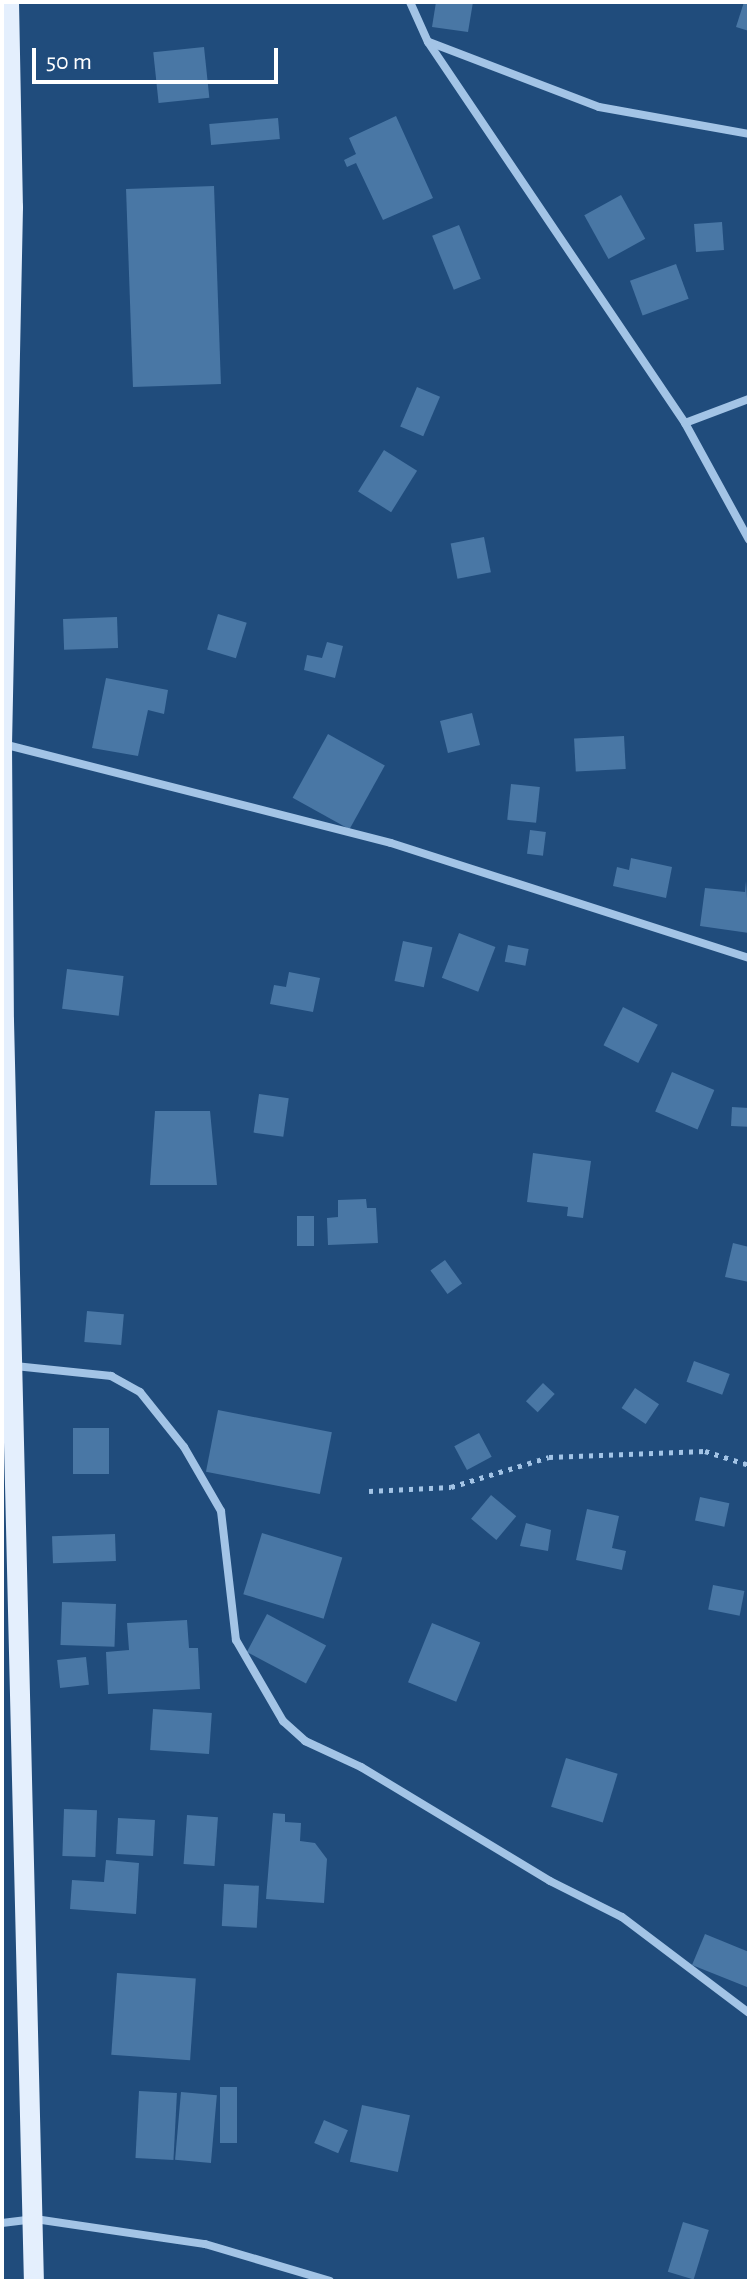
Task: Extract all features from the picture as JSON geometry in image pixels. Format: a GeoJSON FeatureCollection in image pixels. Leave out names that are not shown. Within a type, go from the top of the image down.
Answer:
{"type":"FeatureCollection","features":[{"type":"Feature","properties":{"kind":"main road"},"geometry":{"type":"LineString","coordinates":[[9,2],[13,207],[2,744],[5,1285],[15,1366],[34,2281]]}},
{"type":"Feature","properties":{"kind":"street"},"geometry":{"type":"LineString","coordinates":[[410,2],[428,42],[685,423],[749,540]]}},
{"type":"Feature","properties":{"kind":"street"},"geometry":{"type":"LineString","coordinates":[[428,42],[599,107],[749,134]]}},
{"type":"Feature","properties":{"kind":"street"},"geometry":{"type":"LineString","coordinates":[[685,423],[749,399]]}},
{"type":"Feature","properties":{"kind":"street"},"geometry":{"type":"LineString","coordinates":[[2,744],[391,843],[749,958]]}},
{"type":"Feature","properties":{"kind":"street"},"geometry":{"type":"LineString","coordinates":[[15,1366],[111,1376],[140,1392],[184,1447],[221,1511],[236,1640],[283,1721],[305,1741],[361,1767],[550,1881],[622,1917],[749,2013]]}},
{"type":"Feature","properties":{"kind":"street"},"geometry":{"type":"LineString","coordinates":[[2,2223],[35,2219],[205,2244],[330,2281]]}},
{"type":"Feature","properties":{"kind":"path"},"geometry":{"type":"LineString","coordinates":[[369,1491],[451,1487],[549,1457],[705,1451],[749,1465]]}},
{"type":"Feature","properties":{"kind":"building"},"geometry":{"type":"Polygon","coordinates":[[[436,2],[473,2],[468,32],[432,27],[436,2]]]}},
{"type":"Feature","properties":{"kind":"building"},"geometry":{"type":"Polygon","coordinates":[[[744,2],[749,2],[749,31],[736,27],[744,2]]]}},
{"type":"Feature","properties":{"kind":"building"},"geometry":{"type":"Polygon","coordinates":[[[204,47],[209,98],[159,103],[153,52],[204,47]]]}},
{"type":"Feature","properties":{"kind":"building"},"geometry":{"type":"Polygon","coordinates":[[[396,116],[433,198],[383,220],[356,163],[347,167],[344,160],[356,154],[349,138],[396,116]]]}},
{"type":"Feature","properties":{"kind":"building"},"geometry":{"type":"Polygon","coordinates":[[[278,118],[280,139],[211,145],[209,124],[278,118]]]}},
{"type":"Feature","properties":{"kind":"building"},"geometry":{"type":"Polygon","coordinates":[[[214,186],[221,384],[133,387],[126,189],[214,186]]]}},
{"type":"Feature","properties":{"kind":"building"},"geometry":{"type":"Polygon","coordinates":[[[621,195],[645,239],[609,259],[584,215],[621,195]]]}},
{"type":"Feature","properties":{"kind":"building"},"geometry":{"type":"Polygon","coordinates":[[[722,222],[724,250],[696,252],[694,224],[722,222]]]}},
{"type":"Feature","properties":{"kind":"building"},"geometry":{"type":"Polygon","coordinates":[[[459,225],[481,279],[454,290],[432,236],[459,225]]]}},
{"type":"Feature","properties":{"kind":"building"},"geometry":{"type":"Polygon","coordinates":[[[676,264],[689,299],[643,316],[630,281],[676,264]]]}},
{"type":"Feature","properties":{"kind":"building"},"geometry":{"type":"Polygon","coordinates":[[[417,387],[440,397],[423,436],[400,427],[417,387]]]}},
{"type":"Feature","properties":{"kind":"building"},"geometry":{"type":"Polygon","coordinates":[[[384,450],[417,471],[391,512],[358,492],[384,450]]]}},
{"type":"Feature","properties":{"kind":"building"},"geometry":{"type":"Polygon","coordinates":[[[484,537],[491,572],[457,579],[451,543],[484,537]]]}},
{"type":"Feature","properties":{"kind":"building"},"geometry":{"type":"Polygon","coordinates":[[[218,614],[247,623],[236,658],[207,649],[218,614]]]}},
{"type":"Feature","properties":{"kind":"building"},"geometry":{"type":"Polygon","coordinates":[[[117,617],[118,648],[64,650],[63,619],[117,617]]]}},
{"type":"Feature","properties":{"kind":"building"},"geometry":{"type":"Polygon","coordinates":[[[327,642],[343,646],[335,678],[304,670],[307,655],[322,658],[327,642]]]}},
{"type":"Feature","properties":{"kind":"building"},"geometry":{"type":"Polygon","coordinates":[[[106,678],[168,690],[164,714],[148,710],[138,756],[92,748],[106,678]]]}},
{"type":"Feature","properties":{"kind":"building"},"geometry":{"type":"Polygon","coordinates":[[[472,713],[480,745],[448,753],[440,721],[472,713]]]}},
{"type":"Feature","properties":{"kind":"building"},"geometry":{"type":"Polygon","coordinates":[[[328,734],[385,766],[349,829],[293,798],[328,734]]]}},
{"type":"Feature","properties":{"kind":"building"},"geometry":{"type":"Polygon","coordinates":[[[624,736],[626,769],[576,772],[574,739],[624,736]]]}},
{"type":"Feature","properties":{"kind":"building"},"geometry":{"type":"Polygon","coordinates":[[[511,784],[540,787],[536,823],[507,820],[511,784]]]}},
{"type":"Feature","properties":{"kind":"building"},"geometry":{"type":"Polygon","coordinates":[[[530,830],[546,832],[543,856],[527,854],[530,830]]]}},
{"type":"Feature","properties":{"kind":"building"},"geometry":{"type":"Polygon","coordinates":[[[631,858],[672,867],[666,898],[613,886],[617,867],[629,870],[631,858]]]}},
{"type":"Feature","properties":{"kind":"building"},"geometry":{"type":"Polygon","coordinates":[[[746,881],[749,933],[700,926],[705,888],[745,892],[746,881]]]}},
{"type":"Feature","properties":{"kind":"building"},"geometry":{"type":"Polygon","coordinates":[[[459,933],[495,947],[478,992],[442,978],[459,933]]]}},
{"type":"Feature","properties":{"kind":"building"},"geometry":{"type":"Polygon","coordinates":[[[403,941],[432,947],[424,987],[394,981],[403,941]]]}},
{"type":"Feature","properties":{"kind":"building"},"geometry":{"type":"Polygon","coordinates":[[[508,945],[529,949],[525,966],[505,962],[508,945]]]}},
{"type":"Feature","properties":{"kind":"building"},"geometry":{"type":"Polygon","coordinates":[[[67,969],[124,976],[119,1016],[62,1009],[67,969]]]}},
{"type":"Feature","properties":{"kind":"building"},"geometry":{"type":"Polygon","coordinates":[[[289,972],[320,978],[313,1012],[270,1004],[274,985],[286,987],[289,972]]]}},
{"type":"Feature","properties":{"kind":"building"},"geometry":{"type":"Polygon","coordinates":[[[623,1007],[658,1025],[638,1063],[603,1045],[623,1007]]]}},
{"type":"Feature","properties":{"kind":"building"},"geometry":{"type":"Polygon","coordinates":[[[672,1072],[714,1090],[698,1130],[655,1112],[672,1072]]]}},
{"type":"Feature","properties":{"kind":"building"},"geometry":{"type":"Polygon","coordinates":[[[259,1094],[289,1098],[283,1137],[254,1133],[259,1094]]]}},
{"type":"Feature","properties":{"kind":"building"},"geometry":{"type":"Polygon","coordinates":[[[732,1107],[749,1108],[748,1127],[731,1126],[732,1107]]]}},
{"type":"Feature","properties":{"kind":"building"},"geometry":{"type":"Polygon","coordinates":[[[155,1111],[210,1111],[217,1185],[150,1185],[155,1111]]]}},
{"type":"Feature","properties":{"kind":"building"},"geometry":{"type":"Polygon","coordinates":[[[533,1153],[591,1161],[583,1218],[567,1216],[568,1207],[527,1202],[533,1153]]]}},
{"type":"Feature","properties":{"kind":"building"},"geometry":{"type":"Polygon","coordinates":[[[366,1199],[367,1208],[376,1208],[378,1243],[328,1245],[327,1218],[338,1217],[338,1200],[366,1199]]]}},
{"type":"Feature","properties":{"kind":"building"},"geometry":{"type":"Polygon","coordinates":[[[297,1216],[314,1216],[314,1246],[297,1246],[297,1216]]]}},
{"type":"Feature","properties":{"kind":"building"},"geometry":{"type":"Polygon","coordinates":[[[733,1243],[749,1247],[749,1282],[725,1277],[733,1243]]]}},
{"type":"Feature","properties":{"kind":"building"},"geometry":{"type":"Polygon","coordinates":[[[445,1260],[462,1283],[447,1294],[430,1271],[445,1260]]]}},
{"type":"Feature","properties":{"kind":"building"},"geometry":{"type":"Polygon","coordinates":[[[87,1311],[124,1314],[121,1345],[84,1342],[87,1311]]]}},
{"type":"Feature","properties":{"kind":"building"},"geometry":{"type":"Polygon","coordinates":[[[694,1361],[730,1374],[722,1395],[686,1382],[694,1361]]]}},
{"type":"Feature","properties":{"kind":"building"},"geometry":{"type":"Polygon","coordinates":[[[543,1383],[555,1394],[538,1412],[526,1401],[543,1383]]]}},
{"type":"Feature","properties":{"kind":"building"},"geometry":{"type":"Polygon","coordinates":[[[635,1388],[659,1404],[646,1424],[622,1408],[635,1388]]]}},
{"type":"Feature","properties":{"kind":"building"},"geometry":{"type":"Polygon","coordinates":[[[218,1410],[332,1432],[320,1494],[206,1472],[218,1410]]]}},
{"type":"Feature","properties":{"kind":"building"},"geometry":{"type":"Polygon","coordinates":[[[73,1428],[109,1428],[109,1474],[73,1474],[73,1428]]]}},
{"type":"Feature","properties":{"kind":"building"},"geometry":{"type":"Polygon","coordinates":[[[479,1433],[492,1457],[467,1470],[454,1446],[479,1433]]]}},
{"type":"Feature","properties":{"kind":"building"},"geometry":{"type":"Polygon","coordinates":[[[491,1495],[516,1516],[496,1540],[471,1519],[491,1495]]]}},
{"type":"Feature","properties":{"kind":"building"},"geometry":{"type":"Polygon","coordinates":[[[700,1497],[729,1503],[724,1527],[695,1520],[700,1497]]]}},
{"type":"Feature","properties":{"kind":"building"},"geometry":{"type":"Polygon","coordinates":[[[587,1509],[619,1516],[612,1548],[626,1551],[622,1570],[576,1560],[587,1509]]]}},
{"type":"Feature","properties":{"kind":"building"},"geometry":{"type":"Polygon","coordinates":[[[526,1523],[551,1530],[548,1551],[520,1546],[526,1523]]]}},
{"type":"Feature","properties":{"kind":"building"},"geometry":{"type":"Polygon","coordinates":[[[262,1533],[342,1558],[324,1619],[243,1594],[262,1533]]]}},
{"type":"Feature","properties":{"kind":"building"},"geometry":{"type":"Polygon","coordinates":[[[115,1534],[116,1561],[53,1563],[52,1536],[115,1534]]]}},
{"type":"Feature","properties":{"kind":"building"},"geometry":{"type":"Polygon","coordinates":[[[713,1585],[744,1591],[740,1616],[708,1610],[713,1585]]]}},
{"type":"Feature","properties":{"kind":"building"},"geometry":{"type":"Polygon","coordinates":[[[62,1602],[116,1604],[114,1647],[60,1645],[62,1602]]]}},
{"type":"Feature","properties":{"kind":"building"},"geometry":{"type":"Polygon","coordinates":[[[267,1614],[326,1645],[306,1683],[247,1652],[267,1614]]]}},
{"type":"Feature","properties":{"kind":"building"},"geometry":{"type":"Polygon","coordinates":[[[187,1620],[189,1648],[198,1648],[200,1689],[108,1694],[106,1652],[129,1650],[127,1623],[187,1620]]]}},
{"type":"Feature","properties":{"kind":"building"},"geometry":{"type":"Polygon","coordinates":[[[432,1623],[480,1642],[456,1702],[408,1682],[432,1623]]]}},
{"type":"Feature","properties":{"kind":"building"},"geometry":{"type":"Polygon","coordinates":[[[86,1657],[89,1685],[60,1688],[57,1660],[86,1657]]]}},
{"type":"Feature","properties":{"kind":"building"},"geometry":{"type":"Polygon","coordinates":[[[153,1709],[212,1713],[209,1754],[150,1750],[153,1709]]]}},
{"type":"Feature","properties":{"kind":"building"},"geometry":{"type":"Polygon","coordinates":[[[566,1758],[618,1774],[603,1823],[551,1807],[566,1758]]]}},
{"type":"Feature","properties":{"kind":"building"},"geometry":{"type":"Polygon","coordinates":[[[64,1809],[97,1810],[95,1857],[62,1856],[64,1809]]]}},
{"type":"Feature","properties":{"kind":"building"},"geometry":{"type":"Polygon","coordinates":[[[273,1813],[285,1814],[285,1822],[301,1823],[300,1841],[315,1843],[327,1859],[324,1903],[266,1899],[273,1813]]]}},
{"type":"Feature","properties":{"kind":"building"},"geometry":{"type":"Polygon","coordinates":[[[187,1815],[218,1817],[215,1866],[184,1864],[187,1815]]]}},
{"type":"Feature","properties":{"kind":"building"},"geometry":{"type":"Polygon","coordinates":[[[118,1818],[155,1820],[153,1856],[116,1854],[118,1818]]]}},
{"type":"Feature","properties":{"kind":"building"},"geometry":{"type":"Polygon","coordinates":[[[106,1860],[139,1863],[136,1914],[70,1909],[72,1880],[104,1882],[106,1860]]]}},
{"type":"Feature","properties":{"kind":"building"},"geometry":{"type":"Polygon","coordinates":[[[224,1884],[259,1886],[257,1928],[222,1926],[224,1884]]]}},
{"type":"Feature","properties":{"kind":"building"},"geometry":{"type":"Polygon","coordinates":[[[705,1934],[749,1952],[747,1987],[692,1965],[705,1934]]]}},
{"type":"Feature","properties":{"kind":"building"},"geometry":{"type":"Polygon","coordinates":[[[117,1973],[196,1979],[190,2060],[111,2055],[117,1973]]]}},
{"type":"Feature","properties":{"kind":"building"},"geometry":{"type":"Polygon","coordinates":[[[220,2087],[237,2087],[237,2143],[220,2143],[220,2087]]]}},
{"type":"Feature","properties":{"kind":"building"},"geometry":{"type":"Polygon","coordinates":[[[139,2091],[177,2093],[173,2160],[135,2158],[139,2091]]]}},
{"type":"Feature","properties":{"kind":"building"},"geometry":{"type":"Polygon","coordinates":[[[181,2092],[217,2095],[211,2163],[175,2160],[181,2092]]]}},
{"type":"Feature","properties":{"kind":"building"},"geometry":{"type":"Polygon","coordinates":[[[362,2105],[410,2115],[398,2172],[350,2162],[362,2105]]]}},
{"type":"Feature","properties":{"kind":"building"},"geometry":{"type":"Polygon","coordinates":[[[324,2120],[348,2130],[338,2153],[314,2143],[324,2120]]]}},
{"type":"Feature","properties":{"kind":"building"},"geometry":{"type":"Polygon","coordinates":[[[683,2222],[709,2230],[694,2280],[668,2272],[683,2222]]]}}]}
